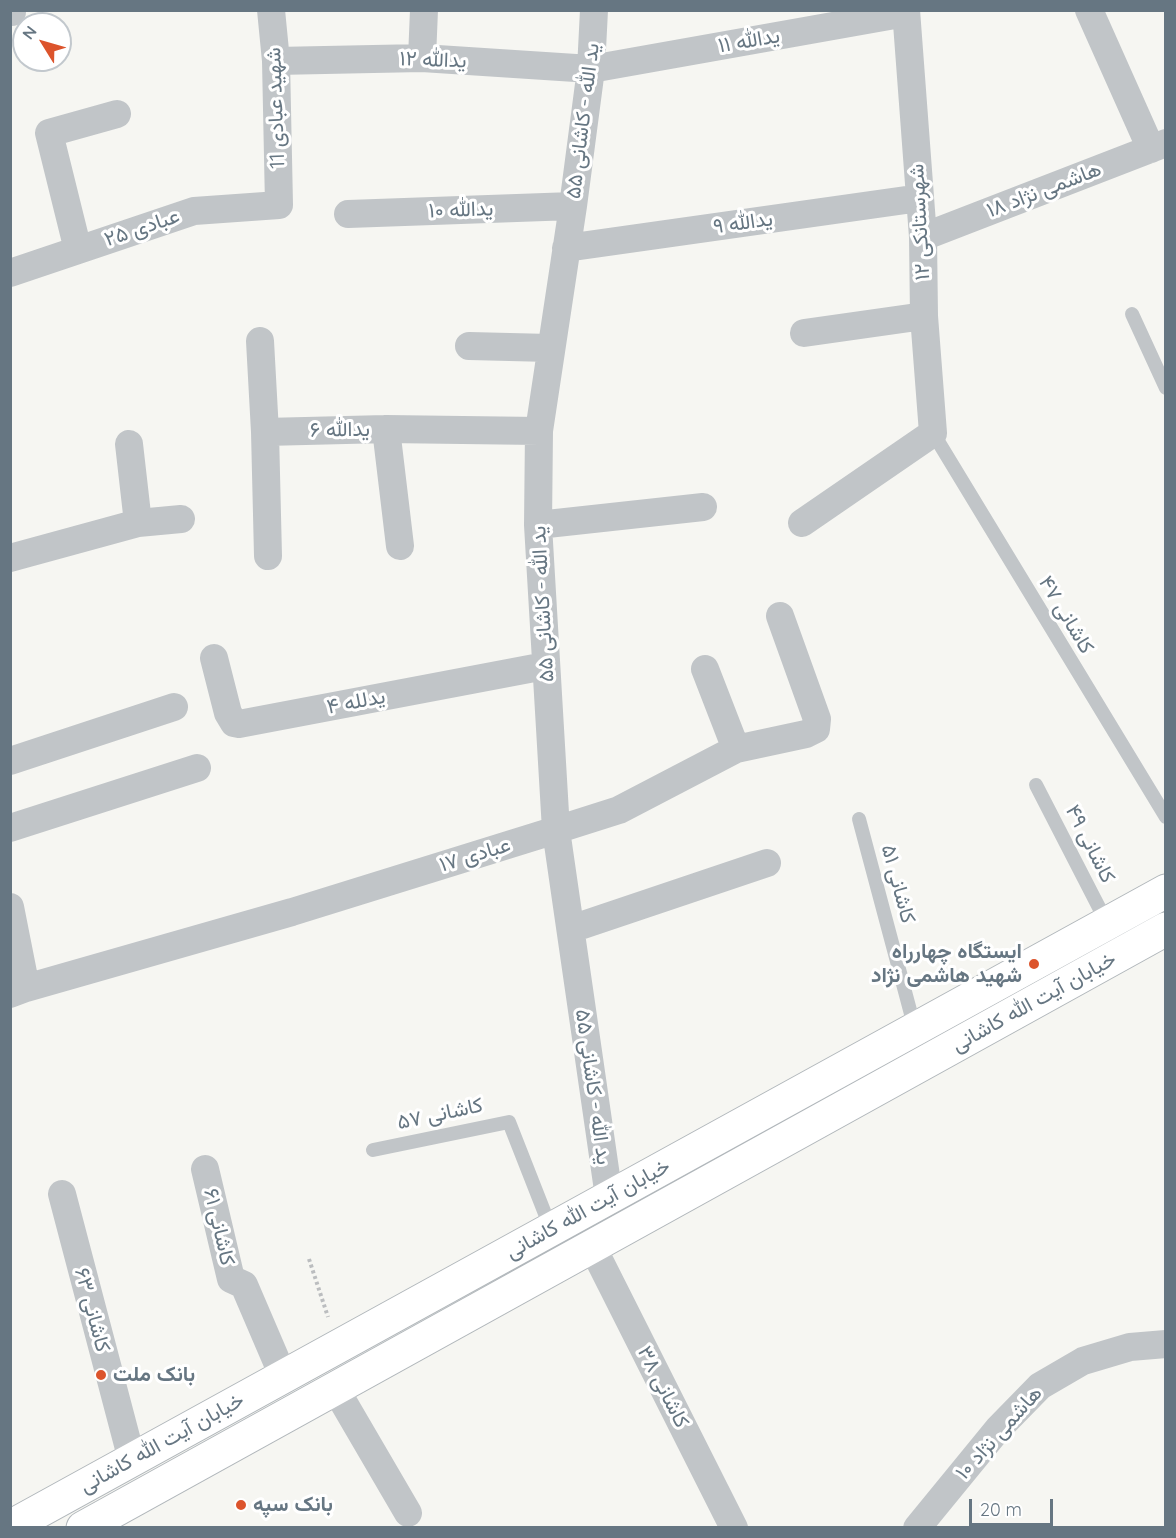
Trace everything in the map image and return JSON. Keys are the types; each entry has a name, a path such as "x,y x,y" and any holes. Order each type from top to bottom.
{"main road":[{"name":"خیابان آیت الله کاشانی","path":"10,1527 1166,891"},
{"name":"خیابان آیت الله کاشانی","path":"83,1527 1166,929"}],"street":[{"name":"شهید عبادی 11","path":"271,10 276,61 279,205"},
{"path":"422,58 424,10"},
{"name":"ید الله - کاشانی ۵۵","path":"594,10 591,69 539,431 538,525 556,830 609,1197"},
{"path":"1089,10 1158,146"},
{"name":"یدالله ۱۱","path":"591,69 906,12"},
{"name":"شهرستانکی ۱۲","path":"906,12 923,237 924,316 933,433"},
{"name":"یدالله ۱۲","path":"276,61 422,58 591,69"},
{"path":"78,250 49,133 117,114"},
{"name":"هاشمی نژاد ۱۸","path":"923,237 1158,146"},
{"name":"یدالله ۹","path":"566,248 920,198"},
{"name":"عبادی ۲۵","path":"10,273 194,211 279,205"},
{"name":"یدالله ۱۰","path":"348,214 573,206"},
{"path":"804,333 924,316"},
{"path":"260,341 268,556"},
{"path":"469,346 550,348"},
{"path":"386,429 399,546"},
{"name":"یدالله ۶","path":"265,432 386,429 539,431"},
{"path":"802,523 933,433"},
{"path":"129,444 138,523"},
{"path":"538,525 703,507"},
{"path":"10,558 138,523 181,519"},
{"name":"عبادی ۱۷","path":"18,991 292,912 619,810 736,749 806,734 816,729 817,719 780,616"},
{"name":"یدلله ۴","path":"214,658 228,713 234,723 545,666"},
{"path":"705,669 736,749"},
{"path":"10,761 174,707"},
{"path":"10,828 197,768"},
{"path":"571,929 767,863"},
{"path":"10,907 18,991"},
{"name":"کاشانی ۶۱","path":"206,1169 231,1279 244,1284 283,1376"},
{"name":"کاشانی ۶۳","path":"62,1194 132,1460"},
{"name":"کاشانی ۳۸","path":"592,1246 734,1527"},
{"name":"هاشمی نژاد ۱۰","path":"917,1527 998,1429 1040,1386 1083,1361 1130,1347 1166,1344"},
{"path":"335,1388 408,1513"}],"lane":[{"path":"1132,314 1165,384"},
{"name":"کاشانی ۴۷","path":"933,433 1166,818"},
{"name":"کاشانی ۴۹","path":"1036,785 1107,923"},
{"name":"کاشانی ۵۱","path":"858,819 915,1029"},
{"name":"کاشانی ۵۷","path":"373,1150 508,1122 551,1229"}],"path":[{"path":"309,1259 338,1346"}],"place":[{"name":"ایستگاه چهارراه شهید هاشمی نژاد","path":"1034,964"},
{"name":"بانک ملت","path":"101,1375"},
{"name":"بانک سپه","path":"241,1505"}]}
